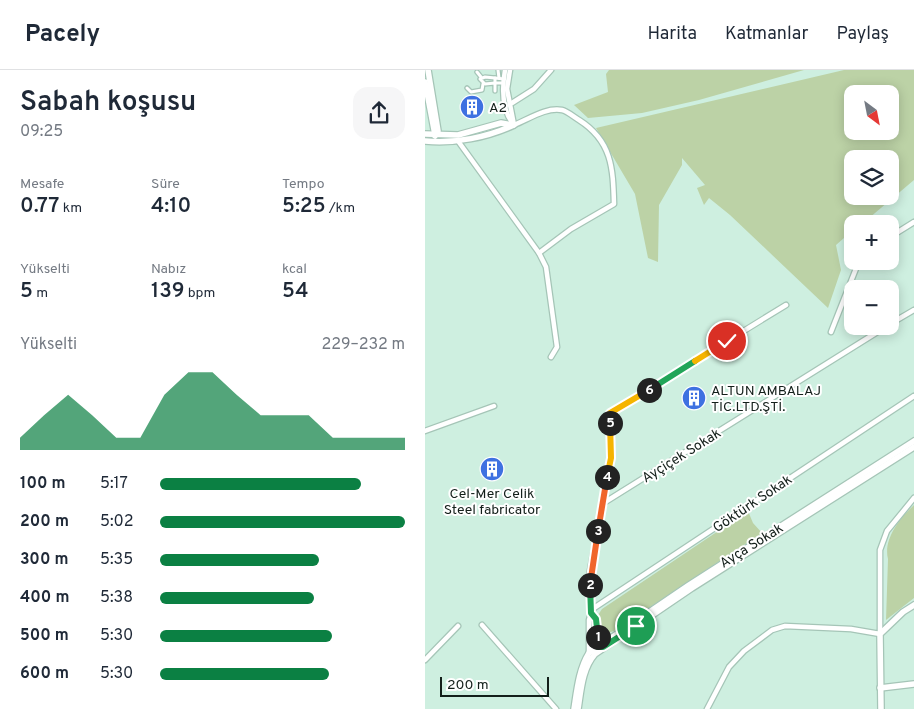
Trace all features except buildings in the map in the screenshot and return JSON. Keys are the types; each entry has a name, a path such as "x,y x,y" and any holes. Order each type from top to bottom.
{"street":[{"path":"428,70 438,131 435,135"},
{"path":"497,70 509,119 515,125"},
{"path":"495,91 505,70"},
{"path":"510,70 507,89 512,103 515,125"},
{"path":"512,103 534,89 551,70"},
{"path":"467,88 471,92 482,90 481,86 483,84 477,72"},
{"path":"481,77 499,80"},
{"path":"483,84 499,80"},
{"path":"425,82 435,142"},
{"path":"425,141 458,141 502,131 548,110 563,110 589,126 607,150 611,161 614,204 571,229 539,253"},
{"path":"425,134 458,135 501,123 515,125"},
{"path":"458,141 539,253 546,267 557,348 551,357"},
{"path":"899,232 914,222"},
{"path":"831,332 855,270"},
{"path":"578,709 583,679 592,655 589,637 591,612 589,576 611,458 610,413 786,305"},
{"name":"Ayçiçek Sokak","path":"899,319 914,310"},
{"name":"Ayçiçek Sokak","path":"602,504 873,335"},
{"name":"Göktürk Sokak","path":"591,612 914,396"},
{"path":"425,431 495,406"},
{"name":"Ayça Sokak","path":"592,655 607,643 914,441"},
{"name":"Ayça Sokak","path":"787,525 914,447"},
{"path":"881,709 880,550 887,531 914,498"},
{"path":"880,634 903,612 914,605"},
{"path":"591,612 596,619 598,647"},
{"path":"425,660 458,626"},
{"path":"482,626 556,709"},
{"path":"707,709 729,667 744,651 772,630 785,626 851,629 880,634"},
{"path":"589,637 598,647"},
{"path":"598,637 607,643"},
{"name":"Ayça Sokak","path":"592,655 598,647 607,643"},
{"path":"574,709 577,685 584,660 592,655"},
{"path":"880,688 914,684"}],"green space":[{"path":"609,70 804,70 699,100 642,113 588,118 574,105 608,92 606,74"},
{"path":"844,70 914,70 914,180 899,193 899,150 844,150 844,205 884,205 873,215 844,215 844,238 836,245 841,270 828,308 730,215 709,198 704,205 697,188 705,185 682,158 682,165 659,205 658,262 648,258 635,194 596,128"},
{"path":"914,505 914,598 886,620 888,544 898,523"},
{"path":"748,511 753,523 762,533 614,631 604,634 599,633 598,615 602,609"}],"place":[{"name":"A2","path":"472,107"},
{"name":"ALTUN AMBALAJ TİC.LTD.ŞTİ.","path":"694,398"},
{"name":"Cel-Mer Celik Steel fabricator","path":"492,469"}],"route":[{"path":"636,626 607,645 598,647 596,619 591,613 589,576 611,458 610,413 727,341"}]}
